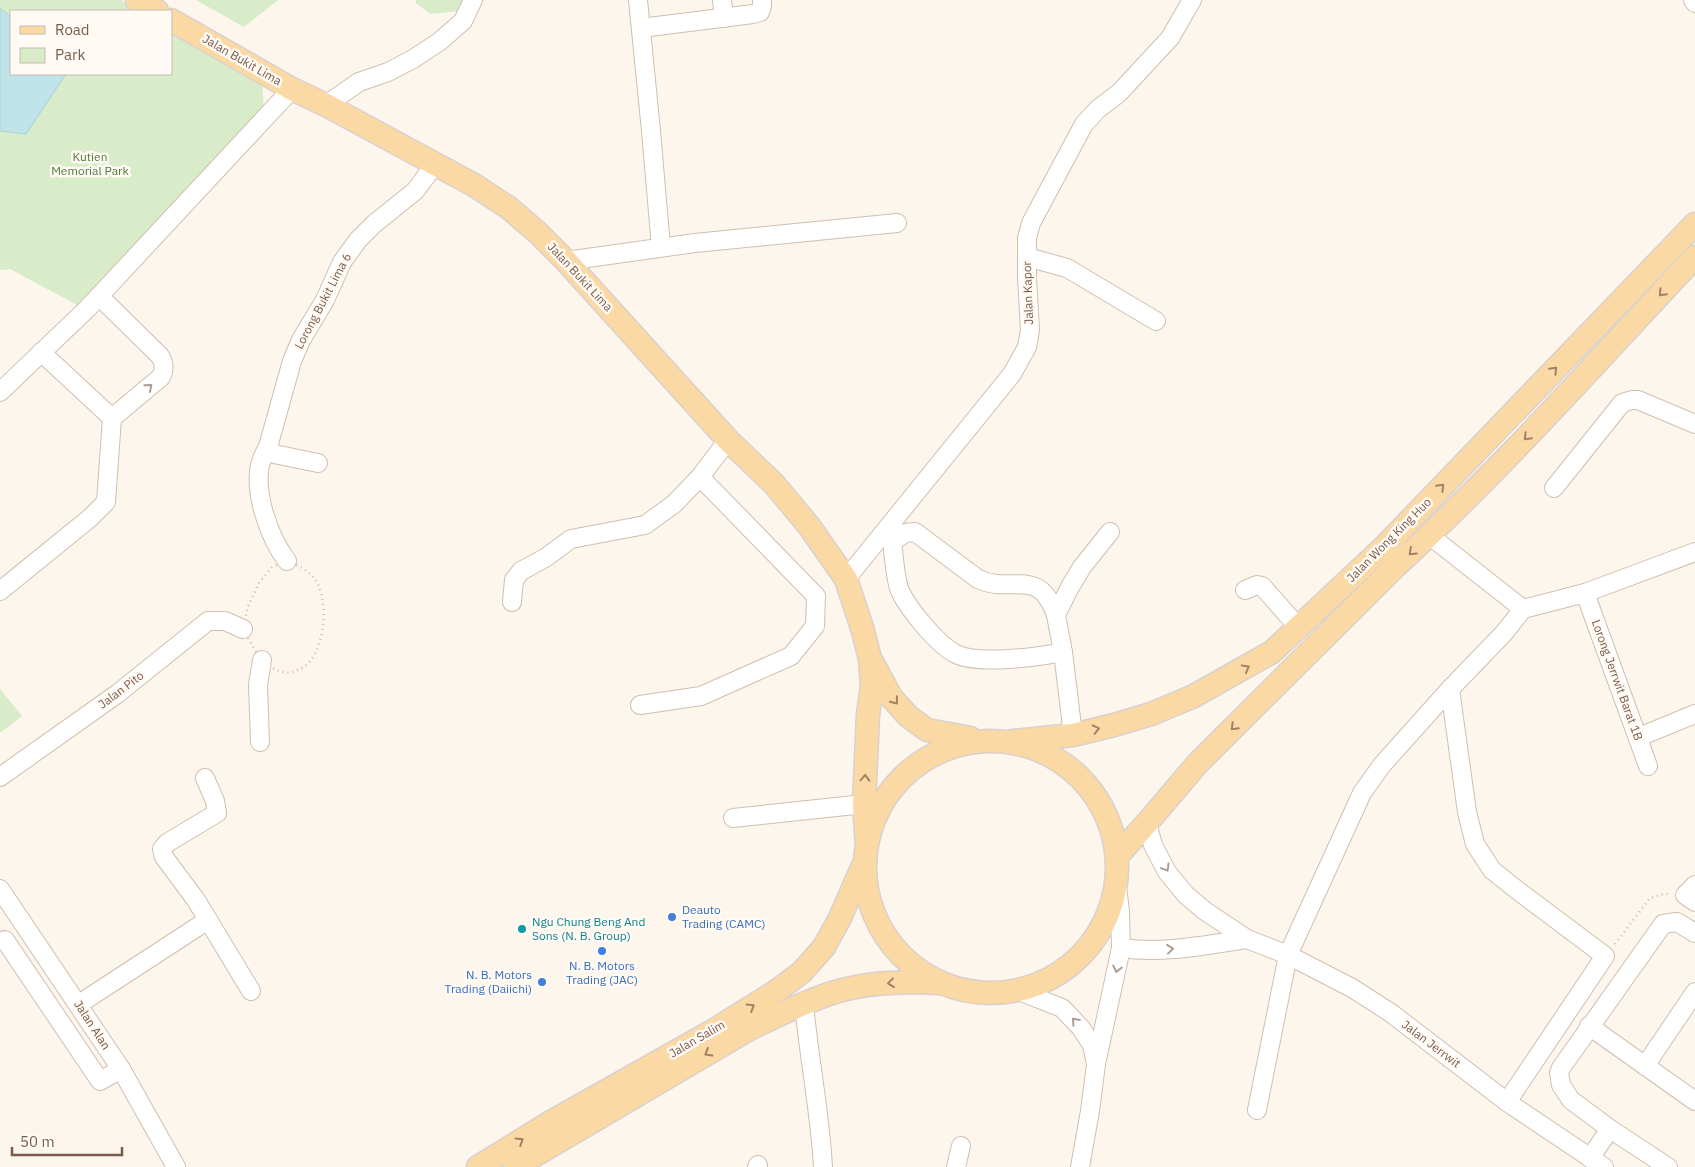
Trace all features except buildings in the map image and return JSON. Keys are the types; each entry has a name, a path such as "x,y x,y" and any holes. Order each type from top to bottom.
{"main road":[{"path":"137,0 154,10"},
{"name":"Jalan Bukit Lima","path":"172,21 292,89 436,163 474,185 509,208 538,233 728,440 774,484 809,526 846,579 870,659"},
{"name":"Jalan Wong King Huo","path":"1013,741 1072,735 1151,714 1194,696 1272,652 1392,538 1695,224"},
{"name":"Jalan Wong King Huo","path":"1118,854 1198,763 1396,566 1430,536 1535,428 1695,257"},
{"path":"870,659 892,697 908,716 927,730 980,740 1013,741 1052,755 1084,780 1107,815 1118,854 1117,886 1109,916 1094,942 1073,964 1048,981 1019,991 992,994 965,991 939,983 908,962 884,933 869,898 866,853 864,804 868,715 872,685 870,659"},
{"name":"Jalan Salim","path":"478,1167 551,1122 711,1032 802,972 824,947 839,920 866,853 877,813 894,785 919,762 948,747 980,740"},
{"name":"Jalan Salim","path":"515,1167 751,1028 804,1004 832,993 868,985 904,981 939,983"}],"street":[{"path":"326,105 358,82 388,72 413,60 440,42 463,21 473,0"},
{"path":"638,0 642,28 660,247"},
{"path":"722,0 724,18"},
{"path":"642,28 760,12 762,0"},
{"name":"Jalan Kapor","path":"846,579 887,538 1012,374 1027,347 1030,330 1027,238 1031,223 1084,124 1098,109 1119,93 1170,38 1192,0"},
{"path":"0,392 99,296 292,89"},
{"name":"Lorong Bukit Lima 6","path":"287,561 275,541 261,501 260,472 261,462 268,446 292,361 301,340 325,300 342,262 363,234 415,191 436,163"},
{"path":"566,262 660,247 897,223"},
{"path":"1027,257 1067,268 1156,321"},
{"path":"0,591 90,518 106,502 112,418 161,377 164,372 164,365 160,356 99,296"},
{"path":"42,352 112,418"},
{"path":"1554,488 1622,403 1638,400 1695,424"},
{"path":"512,602 514,580 521,571 545,558 571,539 645,525 674,504 700,477 728,440"},
{"path":"268,446 274,454 318,463"},
{"path":"640,705 701,696 778,662 791,656 815,626 816,596 700,477"},
{"path":"1063,652 1049,655 996,659 973,659 956,654 924,626 900,590 887,538 915,532 978,580 997,585 1024,584 1036,586 1051,602 1056,615 1063,652 1072,735"},
{"path":"1056,615 1082,567 1110,532"},
{"path":"1430,536 1523,609"},
{"path":"1257,1110 1288,955 1362,793 1382,766 1450,689 1504,633 1523,609 1584,593 1695,552"},
{"path":"1246,590 1257,585 1262,586 1298,628"},
{"name":"Lorong Jerrwit Barat 1B","path":"1584,593 1639,737 1648,766"},
{"name":"Jalan Pito","path":"0,777 117,694 208,621 225,621 243,629"},
{"path":"260,742 258,685 262,660"},
{"path":"1450,689 1467,812 1475,844 1492,870 1605,956 1507,1102"},
{"path":"1639,737 1695,714"},
{"path":"205,778 215,801 217,812 167,843 162,850 164,857 196,900 251,991"},
{"path":"734,818 864,804"},
{"name":"Jalan Jerrwit","path":"1147,823 1154,846 1168,872 1186,895 1205,911 1247,939 1288,955 1352,988 1391,1013 1507,1102 1597,1162"},
{"path":"1080,1167 1096,1064 1121,948 1117,886"},
{"name":"Jalan Alan","path":"0,888 121,1069 176,1167"},
{"path":"79,1004 208,920"},
{"path":"1668,1167 1610,1129 1571,1100 1561,1085 1559,1073 1589,1026 1663,924 1677,922 1695,933"},
{"path":"1121,948 1143,951 1166,950 1247,939"},
{"path":"4,940 100,1081 121,1069"},
{"path":"1019,991 1062,1008 1081,1028 1092,1045 1096,1064"},
{"path":"1645,1066 1689,1013 1695,992"},
{"path":"804,1004 808,1051 818,1104 823,1167"},
{"path":"1589,1026 1695,1101"},
{"path":"1597,1162 1610,1129"},
{"path":"956,1167 961,1146"}],"path":[{"path":"287,561 296,564 313,577 318,586 324,616 317,650 305,667 288,673 276,671 262,660 243,629 248,606 260,583 272,567 287,561"},
{"path":"1605,956 1650,898 1664,894 1692,894"}],"green space":[{"name":"Kutien Memorial Park","path":"0,0 121,0 139,10 10,10 10,75 172,75 172,30 262,82 264,112 77,305 10,269 0,270"},
{"path":"196,0 278,0 244,27"},
{"path":"416,0 466,0 459,11 430,14 416,3"},
{"path":"0,689 22,716 0,733"}],"water":[{"path":"0,8 10,16 10,75 65,75 26,134 0,131"}],"place":[{"name":"Deauto Trading (CAMC)","path":"672,917"},
{"name":"Ngu Chung Beng And Sons (N. B. Group)","path":"522,929"},
{"name":"N. B. Motors Trading (JAC)","path":"602,951"},
{"name":"N. B. Motors Trading (Daiichi)","path":"542,982"}]}
